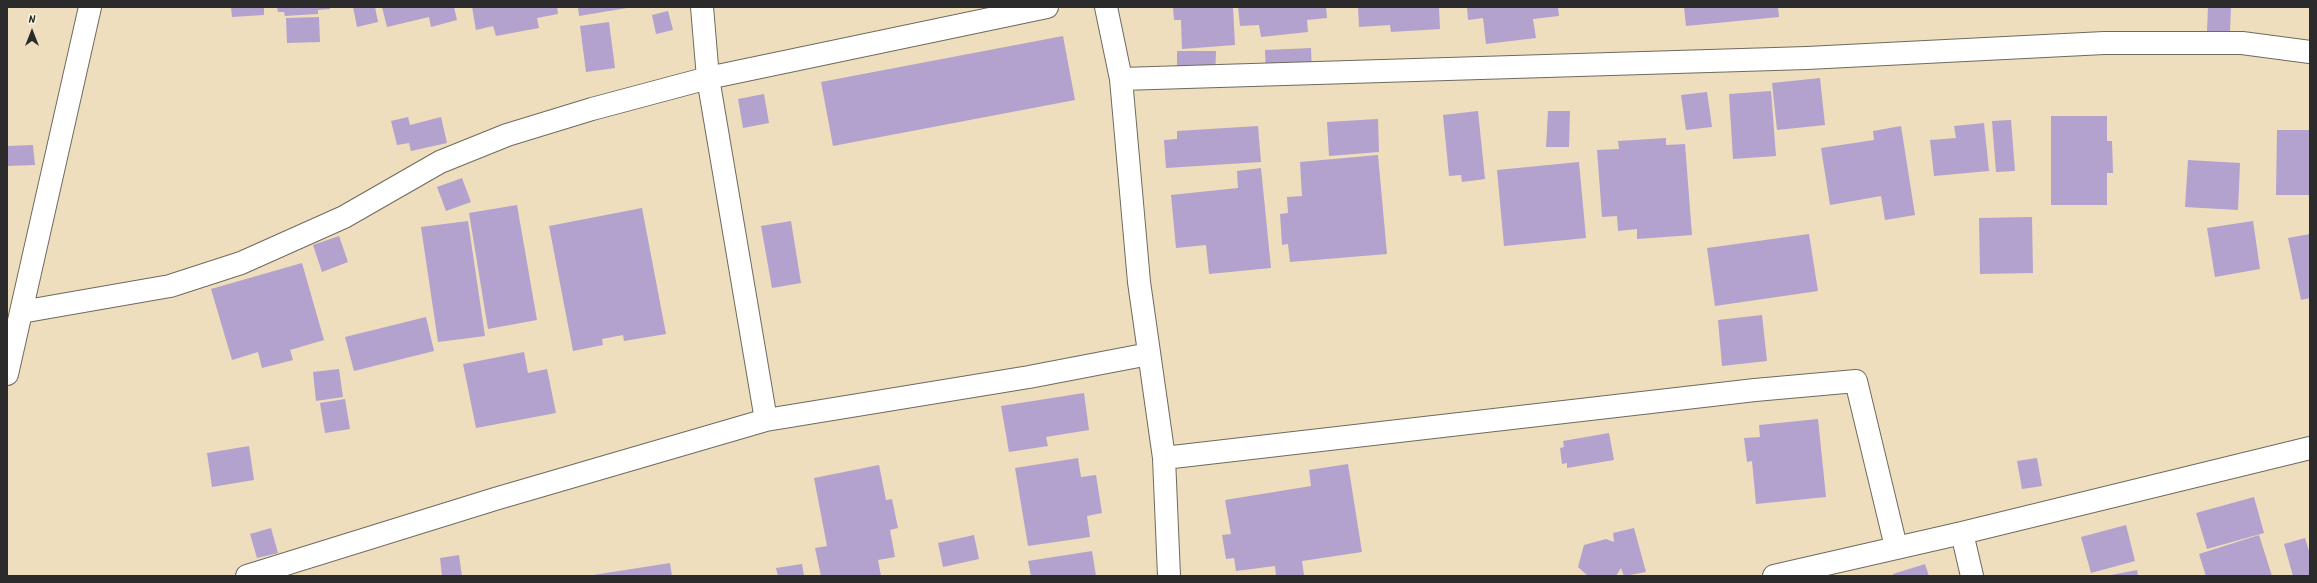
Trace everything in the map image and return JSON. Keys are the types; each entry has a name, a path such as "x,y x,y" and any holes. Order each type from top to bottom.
{"street":[{"path":"7,374 90,7"},
{"path":"702,7 708,78 766,420"},
{"path":"21,312 170,286 241,263 344,217 440,162 494,140 592,109 708,78 1047,7"},
{"path":"1106,7 1121,79 1139,282 1164,458 1169,576"},
{"path":"1121,79 1807,58 2104,43 2242,43 2310,52"},
{"path":"248,576 495,498 766,420 1029,377 1149,354"},
{"path":"1164,458 1755,390 1856,381 1896,547"},
{"path":"1774,576 1962,533 2310,448"},
{"path":"1962,533 1972,576"}],"building":[{"path":"231,7 264,7 264,15 232,17"},
{"path":"277,7 330,7 330,9 318,10 318,14 285,16 284,12 278,12"},
{"path":"353,7 375,7 378,22 357,27"},
{"path":"382,7 454,7 457,20 431,27 429,17 387,27"},
{"path":"472,7 557,7 558,14 537,18 539,28 496,36 493,26 476,30"},
{"path":"578,7 627,7 627,8 579,16"},
{"path":"1173,7 1233,7 1235,45 1182,49 1181,20 1174,20"},
{"path":"1238,7 1326,7 1327,18 1307,20 1308,32 1261,37 1259,25 1240,26"},
{"path":"1358,7 1439,7 1440,29 1391,32 1390,25 1359,27"},
{"path":"1467,7 1558,7 1559,16 1533,19 1536,38 1486,44 1483,18 1468,20"},
{"path":"1684,7 1778,7 1779,17 1686,26"},
{"path":"2208,7 2231,7 2230,31 2207,31"},
{"path":"668,11 673,30 656,34 652,15"},
{"path":"319,17 320,42 287,43 286,18"},
{"path":"609,22 615,68 586,72 580,26"},
{"path":"1063,36 1075,100 833,146 821,82"},
{"path":"1311,48 1312,74 1266,76 1265,50"},
{"path":"1177,51 1216,51 1215,80 1177,79"},
{"path":"1820,78 1825,125 1777,130 1772,83"},
{"path":"1771,91 1776,156 1733,159 1729,94"},
{"path":"1707,92 1712,127 1686,130 1681,95"},
{"path":"764,94 769,123 743,128 738,99"},
{"path":"1478,111 1485,179 1462,182 1461,175 1449,176 1443,115"},
{"path":"1548,111 1570,111 1569,147 1546,147"},
{"path":"2051,116 2107,116 2107,141 2112,141 2113,173 2107,173 2107,205 2051,205"},
{"path":"408,117 410,125 441,117 447,143 411,151 409,143 397,145 391,121"},
{"path":"1378,119 1379,152 1329,156 1327,122"},
{"path":"2011,120 2015,171 1996,172 1992,121"},
{"path":"1984,123 1989,171 1934,176 1930,140 1956,138 1954,126"},
{"path":"1258,126 1261,162 1166,168 1164,140 1177,139 1177,131"},
{"path":"1901,126 1915,215 1885,220 1881,196 1830,205 1821,148 1874,140 1873,131"},
{"path":"2277,130 2310,130 2310,195 2276,195"},
{"path":"1666,138 1666,145 1685,144 1692,235 1637,239 1637,229 1618,231 1617,216 1602,217 1597,150 1619,149 1618,141"},
{"path":"33,145 35,165 7,166 7,146"},
{"path":"1378,155 1387,254 1290,262 1288,244 1282,245 1280,214 1288,213 1287,197 1302,196 1300,162"},
{"path":"2188,160 2240,163 2238,210 2185,207"},
{"path":"1579,162 1586,238 1504,246 1497,170"},
{"path":"1261,168 1271,268 1209,274 1206,245 1176,248 1171,195 1238,188 1237,171"},
{"path":"462,178 471,202 446,211 437,187"},
{"path":"517,205 537,320 488,329 469,213"},
{"path":"642,208 666,334 624,341 623,335 602,339 603,345 573,351 549,226"},
{"path":"2032,217 2033,273 1980,274 1979,218"},
{"path":"468,221 485,336 438,342 421,227"},
{"path":"791,221 801,283 772,288 761,226"},
{"path":"2253,221 2260,269 2215,277 2207,228"},
{"path":"1809,234 1818,291 1715,306 1707,248"},
{"path":"2310,234 2310,298 2301,300 2288,238"},
{"path":"339,236 348,262 322,272 313,245"},
{"path":"302,263 324,340 290,350 293,360 262,368 258,352 232,360 211,289"},
{"path":"1762,315 1767,361 1722,366 1718,320"},
{"path":"426,317 434,351 354,371 345,337"},
{"path":"524,352 528,373 547,369 556,413 476,428 463,364"},
{"path":"339,369 343,397 316,401 313,372"},
{"path":"1084,393 1089,430 1046,437 1048,446 1009,452 1001,406"},
{"path":"345,399 350,429 325,433 320,403"},
{"path":"1818,419 1826,497 1756,504 1752,461 1747,462 1744,438 1760,437 1759,425"},
{"path":"1609,433 1614,460 1567,468 1567,463 1562,464 1560,448 1564,447 1563,441"},
{"path":"249,446 254,480 212,487 207,453"},
{"path":"1078,458 1081,477 1096,475 1102,513 1087,516 1090,537 1028,546 1015,468"},
{"path":"2037,458 2042,486 2022,489 2017,461"},
{"path":"1348,464 1362,552 1302,561 1304,575 1276,576 1275,566 1236,571 1234,558 1226,559 1222,535 1231,534 1225,500 1311,486 1309,470"},
{"path":"879,465 886,500 892,499 898,528 890,530 895,557 878,560 881,576 821,576 815,548 827,546 814,478"},
{"path":"2254,497 2264,533 2207,549 2196,513"},
{"path":"2126,525 2135,561 2091,573 2081,537"},
{"path":"271,528 278,553 257,558 250,534"},
{"path":"1634,528 1646,572 1624,576 1621,568 1616,576 1588,576 1578,567 1584,545 1606,539 1614,542 1613,533"},
{"path":"974,535 979,559 943,567 938,543"},
{"path":"2259,535 2272,576 2206,576 2199,554"},
{"path":"2305,538 2310,554 2310,576 2293,576 2284,544"},
{"path":"1092,551 1096,576 1031,576 1028,561"},
{"path":"459,555 462,576 442,576 440,558"},
{"path":"670,563 672,576 593,576 593,575"},
{"path":"802,564 804,576 778,576 776,568"},
{"path":"1925,564 1929,576 1893,576 1893,574"},
{"path":"2137,570 2138,576 2111,576 2111,575"}]}
